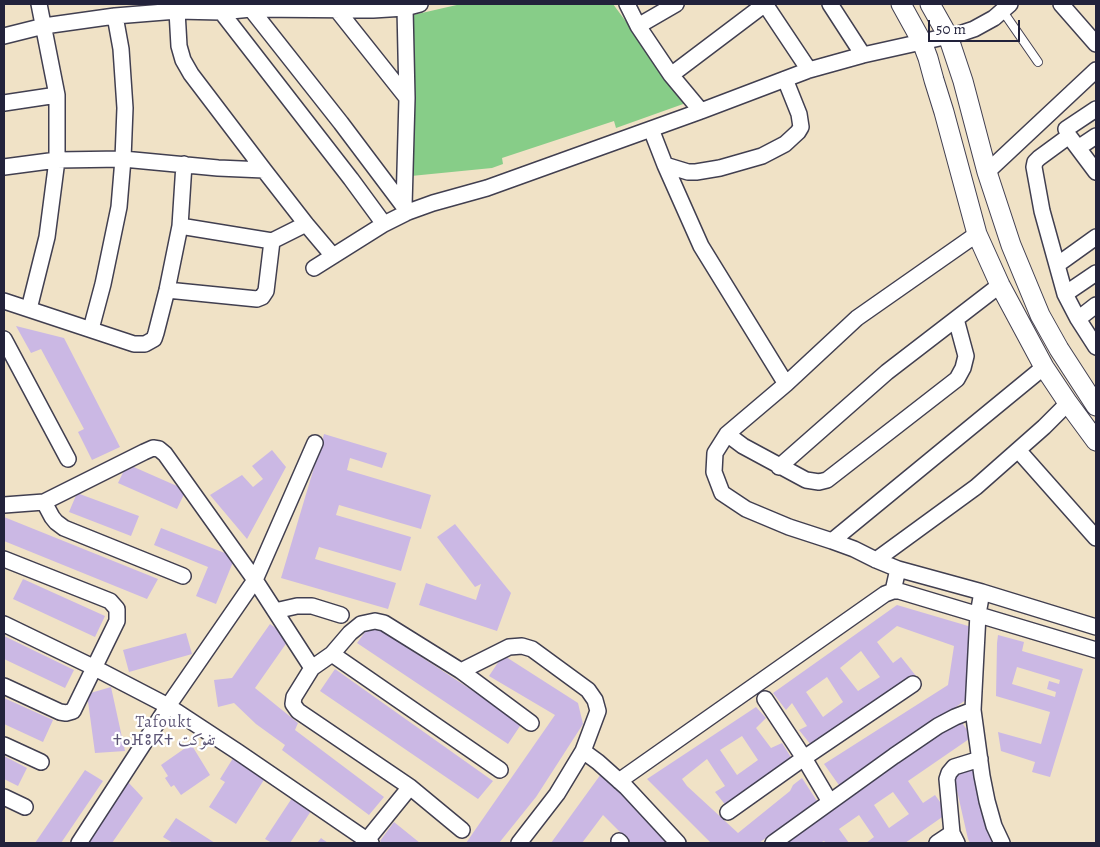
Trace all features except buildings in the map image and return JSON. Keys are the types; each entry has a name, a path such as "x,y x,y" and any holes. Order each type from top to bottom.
{"street":[{"path":"29,308 47,237 57,160 57,95 39,4"},
{"path":"627,4 638,26 671,75 700,111"},
{"path":"638,26 676,4"},
{"path":"671,75 765,4 809,70"},
{"path":"830,4 863,55"},
{"path":"901,4 922,42 928,58 977,234 1000,285 1044,367 1096,441"},
{"path":"930,4 948,36 963,81 987,172 1011,245 1040,315 1059,349 1096,406"},
{"path":"1061,4 1096,44"},
{"path":"4,36 44,26 115,16 177,11 249,6 334,6 373,10 410,5 406,209"},
{"path":"249,6 406,209"},
{"path":"334,6 407,98"},
{"path":"314,268 406,209 487,188 809,70 863,55 974,29 994,18 1006,7"},
{"path":"218,8 352,179 384,224"},
{"path":"177,11 179,46 183,60 191,74 306,224 333,256"},
{"path":"91,328 103,284 119,207 123,159 125,108 121,49 115,16"},
{"path":"987,172 1096,70"},
{"path":"665,165 688,172 720,168 755,158 785,144 798,132 801,125 785,79"},
{"path":"4,103 57,95"},
{"path":"1096,109 1066,129 1073,142 1096,172"},
{"path":"651,129 701,246 786,384"},
{"path":"1096,136 1073,142 1039,158 1034,165 1042,211 1065,294 1096,347"},
{"path":"4,167 57,160 123,159 218,168 264,170"},
{"path":"4,301 91,328 134,344 145,344 154,338 167,290 180,226 184,164"},
{"path":"180,226 272,241 306,224"},
{"path":"977,234 857,318 786,384 727,434 715,453 714,472 722,493 746,509 832,541 898,569 982,592 1096,627"},
{"path":"1057,265 1096,237"},
{"path":"167,290 257,300 266,291 272,241"},
{"path":"1065,294 1096,273"},
{"path":"779,467 887,372 1000,285"},
{"path":"1078,319 1096,305"},
{"path":"727,434 743,446 779,467 806,480 819,482 827,480 957,379 963,368 966,356 956,319"},
{"path":"4,339 68,459"},
{"path":"832,541 1044,367"},
{"path":"876,560 976,487 1044,428 1068,403"},
{"path":"79,843 168,706 255,580 315,443"},
{"path":"4,505 44,502 144,452 153,448 159,449 255,580 312,668"},
{"path":"1018,450 1096,538"},
{"path":"44,502 52,517 64,528 183,576"},
{"path":"4,559 110,601 117,609 117,621 73,710 66,713 60,712 4,686"},
{"path":"893,591 898,569"},
{"path":"619,781 885,594 893,591 899,591 1096,650"},
{"path":"982,592 978,614 972,710 990,809 994,826 1002,843"},
{"path":"275,611 296,606 312,606 341,615"},
{"path":"462,830 410,787 298,711 293,704 294,696 312,668 332,654 350,633 361,624 375,621 384,623 461,671 531,723"},
{"path":"4,624 168,706 369,842 410,787"},
{"path":"461,671 509,646 522,646 532,649 588,690 595,700 598,711 583,751 557,794 519,843"},
{"path":"332,654 500,770"},
{"path":"728,812 913,684"},
{"path":"765,699 830,802"},
{"path":"773,843 938,726 972,710"},
{"path":"4,745 41,762"},
{"path":"583,751 598,762 640,801 678,843"},
{"path":"937,843 955,838 947,778 948,773 954,767 980,759"},
{"path":"4,796 25,807"}],"lane":[{"path":"1006,7 1038,62"}],"green space":[{"path":"461,4 613,4 686,103 616,128 614,121 502,158 503,164 492,168 411,176 413,15"}],"district":[{"name":"Tafoukt ⵜⴰⴼⵓⴽⵜ تفوكت","path":"164,732"}]}
